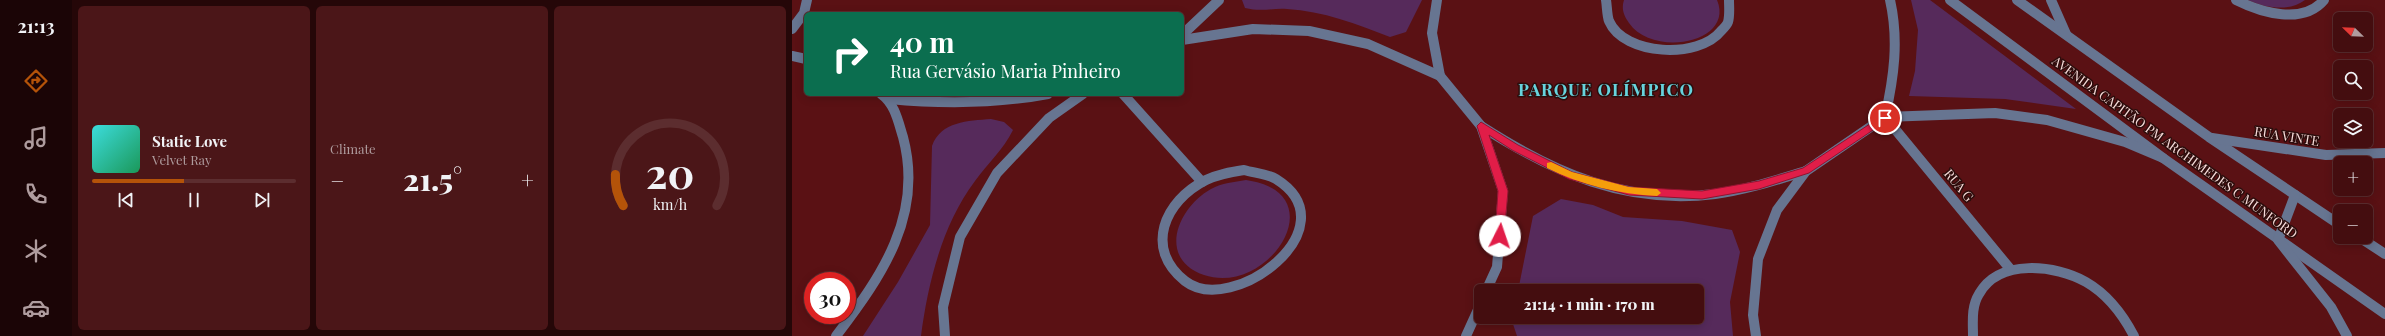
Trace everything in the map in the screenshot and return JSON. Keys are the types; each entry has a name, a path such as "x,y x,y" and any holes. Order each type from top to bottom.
{"street":[{"path":"1184,33 1219,0"},
{"path":"1437,0 1432,33 1440,76"},
{"path":"1606,0 1605,7 1610,23 1622,37 1641,47 1663,52 1686,51 1704,45 1718,35 1728,22 1730,8 1729,0"},
{"path":"1885,118 1895,72 1896,40 1890,0"},
{"name":"AVENIDA CAPITÃO PM ARCHIMEDES C MUNFORD","path":"1950,0 2163,158 2385,314"},
{"name":"AVENIDA CAPITÃO PM ARCHIMEDES C MUNFORD","path":"2017,0 2209,138 2333,219"},
{"path":"2051,0 2066,34"},
{"path":"2236,0 2259,10 2279,15 2298,15 2313,10 2324,0"},
{"path":"807,1 810,12"},
{"path":"804,12 807,1"},
{"path":"792,30 804,13"},
{"path":"1184,40 1252,29 1309,30 1368,44 1440,76 1481,126 1515,148 1569,175 1629,191 1702,195 1759,185 1806,170 1885,118 1995,112 2047,120 2125,142 2163,158"},
{"path":"792,56 804,59"},
{"path":"885,96 936,104 972,104 1012,101 1038,96"},
{"path":"836,336 864,300 889,258 907,213 910,175 904,138 885,96"},
{"path":"945,336 943,307 960,237 997,173 1049,118 1080,96"},
{"path":"1125,96 1202,182"},
{"name":"RUA G","path":"1885,118 2011,270"},
{"path":"1481,126 1503,191 1497,266 1489,284"},
{"name":"RUA VINTE","path":"2209,138 2326,155 2385,153"},
{"path":"1244,170 1265,172 1282,180 1294,192 1301,208 1301,226 1293,245 1280,263 1261,277 1236,287 1211,289 1189,284 1172,272 1163,255 1162,235 1169,215 1183,197 1202,182 1223,174 1244,170"},
{"path":"1756,336 1753,315 1758,259 1776,210 1806,170"},
{"path":"2295,195 2278,240 2331,307 2347,336"},
{"path":"2370,244 2385,254"},
{"path":"1973,336 1971,322 1976,298 1990,280 2011,270 2034,267 2060,271 2085,282 2108,299 2126,320 2134,336"},
{"path":"1466,336 1474,318"}],"shaded area":[{"path":"1242,0 1422,0 1406,32 1390,37 1352,23 1314,12 1287,9 1256,10 1245,8"},
{"path":"1624,0 1717,0 1719,15 1714,27 1703,35 1689,41 1672,42 1655,40 1640,34 1629,23 1624,12"},
{"path":"1911,0 1930,0 2076,109 2005,99 1909,96 1915,71 1918,30"},
{"path":"2248,0 2305,0 2292,6 2277,8"},
{"path":"991,119 1004,122 1013,130 1000,150 963,198 945,235 932,275 921,336 863,336 898,282 930,225 932,146 936,138 949,127 956,124"},
{"path":"1246,180 1273,189 1287,203 1290,222 1283,241 1269,258 1250,271 1228,278 1204,275 1189,267 1180,257 1177,246 1177,233 1181,220 1199,197 1211,189 1224,184"},
{"path":"1561,199 1593,205 1623,217 1682,221 1732,230 1740,252 1730,302 1733,336 1517,336 1513,324 1704,324 1704,284 1519,284 1533,216"}],"slow traffic":[{"path":"1551,166 1569,175 1629,191 1657,193"}],"district":[{"name":"PARQUE OLÍMPICO","path":"1606,90"}],"route":[{"path":"1500,236 1503,191 1481,126 1515,148 1569,175 1629,191 1702,195 1759,185 1806,170 1885,118"}]}
